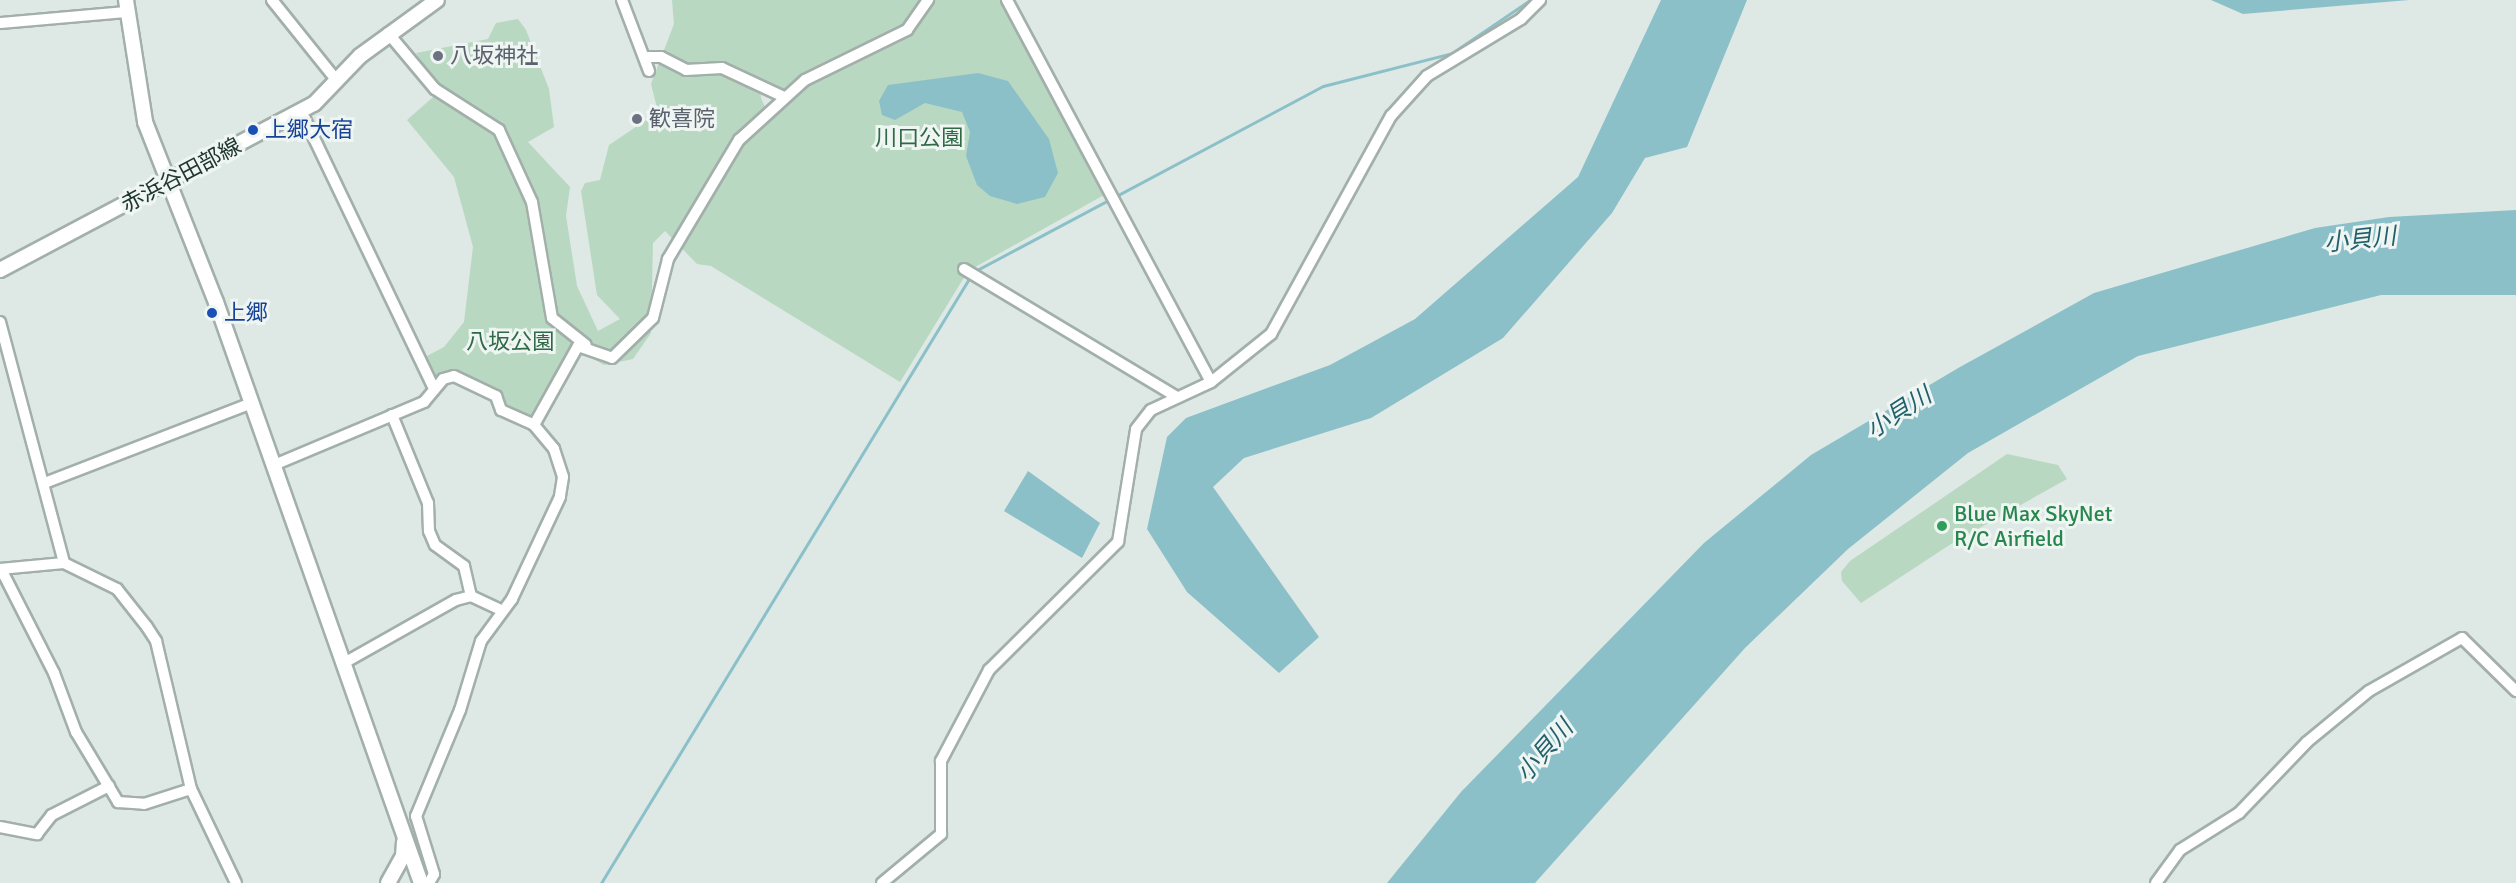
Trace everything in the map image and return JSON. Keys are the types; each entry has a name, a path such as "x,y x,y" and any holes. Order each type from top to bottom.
{"street":[{"path":"272,0 338,82"},
{"name":"赤浜谷田部線","path":"0,270 301,111 338,82 388,33 437,0"},
{"path":"622,0 649,71"},
{"path":"388,33 435,89 499,130 532,201 552,318 586,345 612,358 653,318 676,244 739,140 805,80 907,30 928,0"},
{"path":"1007,0 1211,382"},
{"path":"882,883 941,834 944,751 989,670 1118,542 1136,429 1151,410 1175,396 1211,382 1271,334 1391,116 1427,76 1521,19 1540,0"},
{"path":"0,23 127,6 140,103 252,403 421,883"},
{"path":"645,57 661,57 686,70 722,68 784,97"},
{"path":"301,111 433,387"},
{"path":"964,269 1175,396"},
{"path":"0,322 47,482 64,563"},
{"path":"534,425 578,346 586,345"},
{"path":"273,465 424,402 433,387 443,379 466,379 496,396 512,419 534,425 554,449 563,477 560,497 527,570 481,641 456,720 416,816 434,874 429,883"},
{"path":"47,482 252,403"},
{"path":"392,415 428,503 429,531 435,545 464,566 471,596"},
{"path":"191,789 129,806 118,802 76,732 54,673 0,569 64,563 117,589 156,641 191,789 236,883"},
{"path":"344,663 437,608 471,596 501,610"},
{"path":"2156,883 2180,850 2239,813 2307,742 2362,696 2462,638 2516,691"},
{"path":"0,827 37,834 52,815 109,786"},
{"path":"388,883 403,856 405,837"}],"green space":[{"path":"672,0 1003,0 1104,195 968,271 900,382 711,266 697,264 665,231 653,243 651,333 633,359 604,365 576,349 534,425 512,419 482,381 455,372 434,379 425,357 444,347 464,322 473,247 454,177 407,120 440,91 416,53 488,39 496,23 518,19 526,30 549,89 554,127 528,142 570,187 566,216 577,286 598,331 620,319 597,295 581,191 585,183 600,180 609,145 658,112 651,84 674,24","holes":["760,84 788,93 768,114 761,98"]},
{"name":"Blue Max SkyNet R/C Airfield","path":"2007,454 2058,465 2067,479 1951,544 1861,603 1842,581 1841,572 1850,561"}],"water":[{"path":"1661,0 1747,0 1687,147 1645,158 1612,213 1503,338 1371,418 1244,458 1213,487 1319,637 1279,673 1187,592 1147,529 1167,437 1186,418 1330,365 1415,319 1578,177"},
{"path":"2211,0 2409,0 2243,14"},
{"path":"978,73 1008,81 1049,139 1058,173 1045,197 1017,204 990,196 977,185 966,156 970,132 962,112 925,103 895,120 882,115 879,101 888,85"},
{"name":"小貝川","path":"2516,210 2516,295 2381,295 2138,356 1968,453 1848,549 1745,648 1535,883 1387,883 1461,792 1704,543 1811,455 1960,367 2094,293 2315,228 2389,217"},
{"path":"1028,471 1100,523 1082,558 1004,511"}],"waterway":[{"path":"975,271 1323,86 1452,53 1530,0"},
{"path":"601,883 970,277"}],"place":[{"name":"八坂神社","path":"438,56"},
{"name":"歓喜院","path":"637,119"},
{"name":"上郷大宿","path":"253,130"},
{"name":"上郷","path":"212,313"},
{"name":"Blue Max SkyNet R/C Airfield","path":"1942,526"}],"park label":[{"name":"川口公園","path":"919,138"},
{"name":"八坂公園","path":"510,342"}]}
